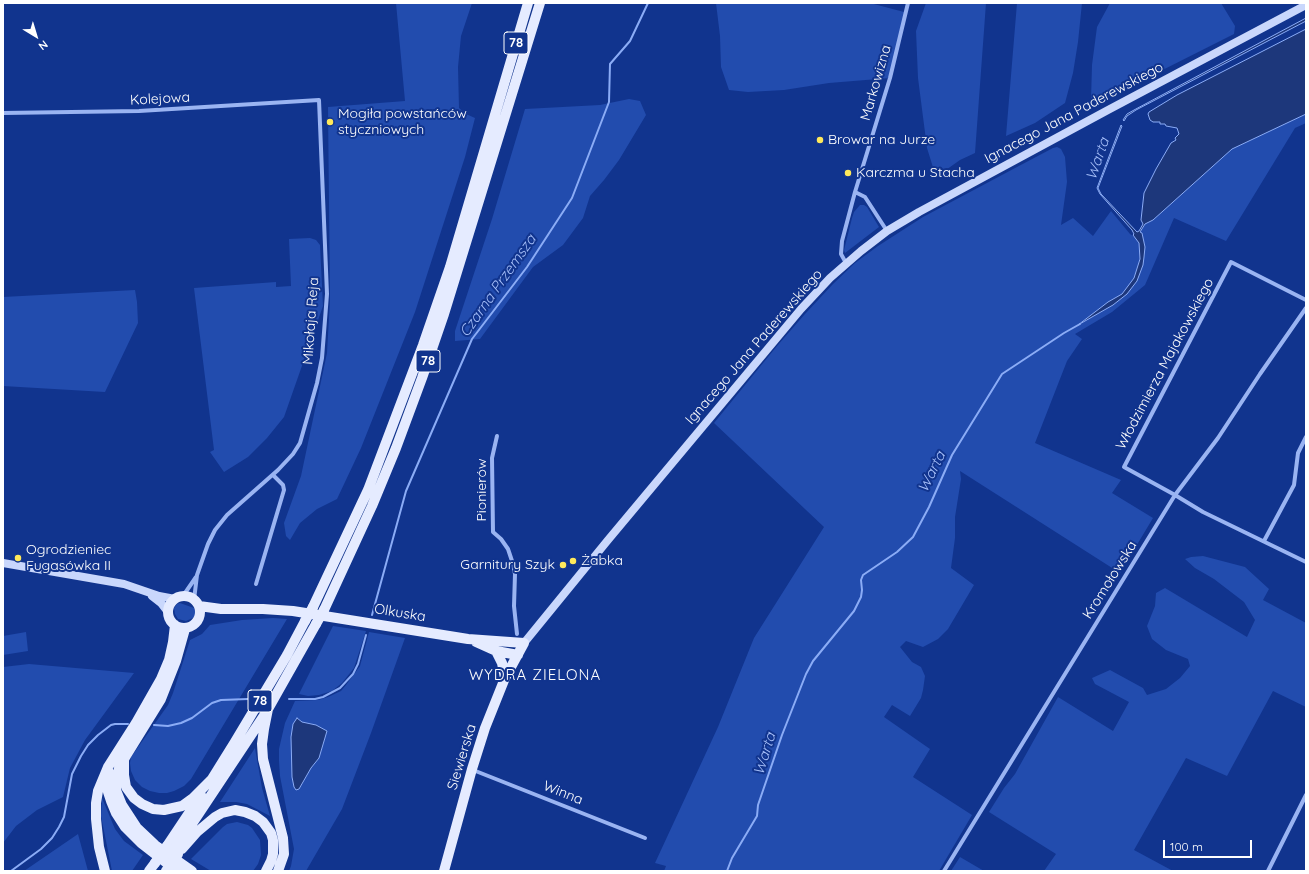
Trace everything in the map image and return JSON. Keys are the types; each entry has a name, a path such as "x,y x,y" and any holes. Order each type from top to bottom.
{"main road":[{"name":"78","path":"173,850 212,779 236,742 307,614 368,490 410,381 445,280 528,3"},
{"name":"78","path":"160,869 268,709 316,624 326,613 396,448 444,314 540,3"},
{"name":"Ignacego Jana Paderewskiego","path":"518,655 524,643 791,320 846,263 866,246 919,212 1306,5"},
{"path":"3,563 124,584 159,596 179,598 190,597 197,603 209,608 232,610"},
{"path":"147,592 161,603 168,612"},
{"path":"179,598 171,603 168,612 169,618 175,626 181,628 186,629 196,624 200,614 197,603"},
{"name":"Olkuska","path":"232,610 263,609 307,614 326,613 468,639 524,643"},
{"path":"199,618 209,614 232,610"},
{"path":"105,871 99,847 96,819 96,803 103,778 119,757 169,660 175,626"},
{"path":"177,871 141,843 125,827 116,813 108,792 108,772 161,698 176,661 186,629"},
{"name":"Olkuska","path":"468,639 496,651 518,655"},
{"path":"496,651 502,663 505,678"},
{"name":"Siewierska","path":"444,871 485,728 505,678 518,655"},
{"path":"268,709 262,744 263,759 283,838 284,854 278,871"},
{"path":"119,757 126,787 129,792 142,804 153,809 164,810 182,806 193,798 212,779"},
{"path":"119,757 116,786 125,812 158,848 192,871"},
{"path":"160,869 173,850 215,817 222,813 235,810 255,816 263,822 271,833 273,840 273,854 266,871"}],"street":[{"name":"Markowizna","path":"846,263 842,258 840,250 855,192 890,78 908,3"},
{"name":"Kolejowa","path":"3,113 139,111 319,100"},
{"name":"Mikołaja Reja","path":"179,598 189,590 197,575 208,544 220,523 273,475 293,454 300,443 317,383 322,358 327,294 319,100"},
{"path":"855,192 865,197 888,231"},
{"name":"Włodzimierza Majakowskiego","path":"1175,495 1124,467 1231,262 1306,300"},
{"name":"Kromołowska","path":"944,871 1175,495 1218,438 1306,308"},
{"name":"Pionierów","path":"496,436 492,458 493,532 501,539 508,549 513,564 515,574 514,606 517,634"},
{"path":"1264,540 1294,485 1298,453 1306,437"},
{"path":"256,584 284,490 282,485 273,475"},
{"path":"1175,495 1203,512 1264,540 1306,562"},
{"name":"Mikołaja Reja","path":"197,575 197,603"},
{"name":"Winna","path":"472,769 645,838"},
{"path":"1268,871 1306,795"}],"shaded area":[{"path":"396,3 472,3 461,36 458,67 459,108 466,114 475,118 465,157 415,312 361,448 337,499 317,509 300,523 290,540 286,536 284,523 301,476 327,353 330,300 328,107 405,101"},
{"path":"716,3 870,3 904,12 905,16 890,78 829,83 784,90 748,92 729,90 721,67 720,36"},
{"path":"926,3 986,3 975,153 960,160 936,177 927,148 918,78 916,31"},
{"path":"1017,3 1082,3 1073,73 1065,103 1035,123 1006,136"},
{"path":"1110,3 1221,3 1235,26 1234,34 1105,99 1091,100 1092,65 1097,27"},
{"path":"1306,18 1306,21 1136,110 1127,116 1124,121 1123,120 1127,114 1134,110"},
{"path":"1306,29 1306,114 1232,149 1153,220 1145,224 1140,232 1142,233 1145,247 1143,265 1137,281 1127,294 1113,305 1078,325 1108,302 1122,294 1134,278 1140,259 1139,243 1133,235 1132,230 1100,194 1097,188 1121,125 1122,126 1098,188 1101,194 1137,232 1143,224 1141,220 1144,193 1171,143 1176,140 1175,138 1179,134 1177,128 1166,126 1165,124 1160,124 1160,122 1153,122 1150,120 1148,114 1149,112 1177,95"},
{"path":"629,99 640,101 646,115 619,160 590,196 583,218 563,245 533,267 480,339 455,341 455,331 492,219 525,109 600,105"},
{"path":"1306,114 1306,123 1295,128 1226,241 1174,218 1145,285 1112,312 1075,334 1082,339 1067,361 1035,443 1121,480 1112,493 1153,518 1120,573 960,471 961,479 955,517 955,538 951,568 974,585 948,629 938,639 923,647 906,641 900,647 912,662 921,667 925,676 923,690 921,698 910,716 892,705 884,717 930,749 913,777 972,815 939,871 664,871 666,866 655,863 718,727 754,638 824,527 714,423 777,346 833,284 855,263 878,246 923,217 1057,147 1061,149 1065,157 1067,182 1061,225 1073,218 1093,236 1111,211 1130,234 1139,242 1140,259 1138,267 1144,257 1145,247 1142,233 1140,232 1145,224 1153,220 1232,149"},
{"path":"860,205 867,207 879,227 845,253 844,250 852,218 854,212"},
{"path":"310,238 316,240 320,245 323,306 284,417 267,438 248,457 224,472 210,452 214,450 194,288 276,282 276,287 291,286 289,239"},
{"path":"135,290 138,323 105,392 3,386 3,297"},
{"path":"1203,556 1245,567 1269,589 1263,600 1306,623 1306,707 1273,691 1227,776 1186,758 1134,850 1173,871 1044,871 1056,854 989,812 1015,774 1058,697 1113,731 1129,702 1095,684 1092,678 1110,670 1143,688 1147,695 1166,689 1180,678 1190,666 1188,659 1166,650 1152,639 1147,626 1155,606 1156,593 1165,588 1247,637 1255,620 1244,602 1214,579 1195,568 1185,559"},
{"path":"180,603 194,608 195,617 186,621 178,619 174,608"},
{"path":"273,618 287,619 191,779 184,786 167,793 150,791 142,787 135,780 131,771 131,757 168,705 190,640 202,634 210,625 242,620"},
{"path":"333,626 366,631 354,668 342,683 332,691 319,695 308,696 299,694"},
{"path":"26,632 28,651 3,655 3,636"},
{"path":"369,632 405,638 342,809 306,871 289,871 294,849 280,776 279,761 279,749 285,723 295,701 318,700 341,691 360,666","holes":["297,718 302,722 316,725 327,731 319,758 311,768 301,786"]},
{"path":"29,664 134,673 85,740 70,768 63,797 37,810 16,826 3,843 3,667"},
{"path":"297,718 302,722 316,725 327,731 319,758 311,768 299,789 296,790 292,777 291,737 293,724"},
{"path":"255,748 262,788 270,816 247,804 220,802"},
{"path":"102,798 115,829 124,841 143,855 132,871 112,871 101,816"},
{"path":"237,822 248,825 252,828 260,840 261,855 258,864 253,871 211,871 191,859 223,827 227,824"},
{"path":"78,834 88,871 24,871"},
{"path":"960,857 984,871 951,871"}],"waterway":[{"name":"Czarna Przemsza","path":"372,615 406,491 472,339 527,267 572,198 609,102 610,64 630,41 648,3"},
{"name":"Warta","path":"727,871 732,858 757,816 758,805 782,735 806,674 813,661 854,611 861,597 861,580 863,575 897,552 913,537 929,507 952,455 1002,374 1080,324"},
{"name":"Czarna Przemsza","path":"289,699 315,699 323,697 340,688 353,674 358,664 366,635"},
{"name":"Czarna Przemsza","path":"154,725 168,726 181,723 192,718 212,703 221,700 248,699"},
{"name":"Czarna Przemsza","path":"11,871 41,849 52,838 59,827 64,817 72,774 88,745 111,725 128,724"}],"place":[{"name":"Mogiła powstańców styczniowych","path":"330,122"},
{"name":"Browar na Jurze","path":"820,140"},
{"name":"Karczma u Stacha","path":"848,173"},
{"name":"Ogrodzieniec Fugasówka II","path":"18,558"},
{"name":"Żabka","path":"573,561"},
{"name":"Garnitury Szyk","path":"563,565"}],"district":[{"name":"WYDRA ZIELONA","path":"535,675"}]}
